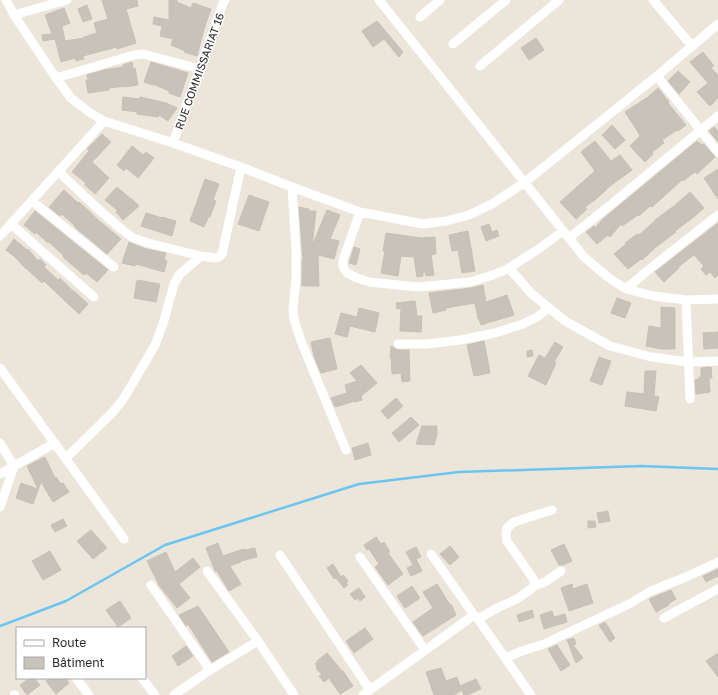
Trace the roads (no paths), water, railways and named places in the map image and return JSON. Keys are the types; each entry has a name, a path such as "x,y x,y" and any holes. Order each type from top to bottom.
{"street":[{"path":"6,0 14,15 71,98 104,121 241,166 360,212 423,224 446,221 469,215 492,204 524,183 718,24"},
{"path":"14,15 67,0"},
{"path":"214,0 224,2"},
{"path":"379,0 584,257 609,278 626,289 654,296 686,300 717,299"},
{"path":"420,17 440,0"},
{"path":"453,44 506,0"},
{"path":"480,66 560,0"},
{"path":"653,0 692,46"},
{"name":"RUE COMMISSARIAT 16","path":"173,143 224,2"},
{"path":"56,78 134,55 143,54 200,69"},
{"path":"656,76 718,152"},
{"path":"360,212 343,260 343,267 347,273 369,282 418,287 470,282 509,268 540,248 566,235 614,202 718,116"},
{"path":"0,236 104,121"},
{"path":"59,172 97,208 133,238 200,256 215,258 222,254 241,166"},
{"path":"292,187 296,252 296,278 293,310 294,319 301,341 346,450"},
{"path":"32,201 114,267"},
{"path":"626,289 718,215"},
{"path":"11,224 94,297"},
{"path":"66,458 113,412 124,398 155,345 163,324 174,284 179,275 200,256"},
{"path":"509,268 531,293 565,321 610,346 651,358 689,362 718,361"},
{"path":"686,300 690,399"},
{"path":"398,344 427,344 460,340 495,333 523,324 537,317 549,308"},
{"path":"0,368 124,539"},
{"path":"0,443 14,466"},
{"path":"0,474 55,443"},
{"path":"0,507 14,466"},
{"path":"534,586 534,580 507,541 506,535 508,528 514,522 552,510"},
{"path":"431,554 531,695"},
{"path":"280,555 366,693 425,650 476,617 517,598 531,590 534,586 545,582 560,571"},
{"path":"360,557 425,650"},
{"path":"505,658 544,644 629,604 651,591 718,562"},
{"path":"207,571 258,641 294,695"},
{"path":"151,585 210,670"},
{"path":"664,618 718,589"},
{"path":"174,695 210,670 258,641"},
{"path":"77,679 89,695"},
{"path":"143,679 155,695"}],"waterway":[{"path":"0,626 66,601 165,545 359,484 459,472 641,466 718,469"}]}
